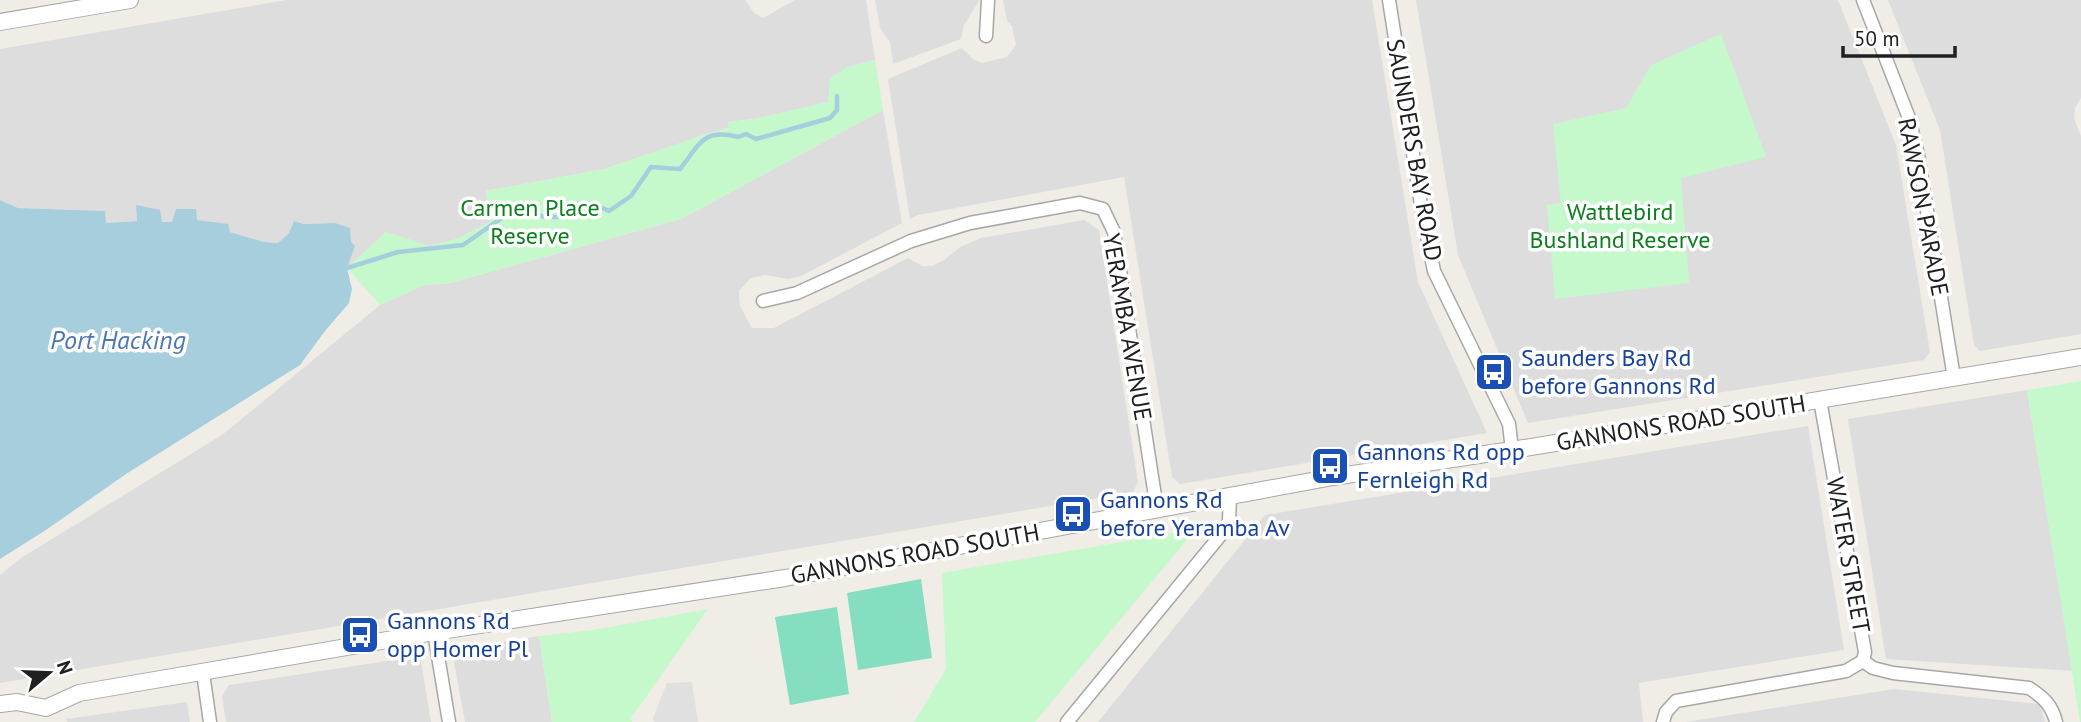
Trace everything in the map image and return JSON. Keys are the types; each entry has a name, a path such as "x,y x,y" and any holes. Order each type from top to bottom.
{"street":[{"path":"0,22 130,0"},
{"path":"986,36 988,0"},
{"name":"SAUNDERS BAY ROAD","path":"1389,0 1434,271 1509,424 1512,450"},
{"name":"RAWSON PARADE","path":"1863,0 1909,118 1918,155 1954,379"},
{"name":"YERAMBA AVENUE","path":"763,301 797,293 911,241 970,222 1080,203 1103,209 1114,232 1157,509"},
{"name":"GANNONS ROAD SOUTH","path":"0,704 17,702 47,715 79,693 434,632 785,578 1333,477 2081,357"},
{"name":"WATER STREET","path":"1663,722 1665,712 1676,701 1846,671 1863,661 1865,652 1820,400"},
{"path":"1067,722 1224,531 1229,521 1230,496"},
{"path":"434,632 449,722"},
{"path":"1863,661 1873,668 1893,673 2029,688 2049,704 2056,722"},
{"path":"202,673 210,722"}],"shaded area":[{"path":"286,0 745,0 754,13 763,18 795,0 866,0 875,60 847,67 829,102 755,119 728,122 729,128 604,169 486,191 490,222 457,239 429,246 386,232 347,268 351,242 335,223 304,224 294,221 289,233 278,243 264,242 230,232 213,222 197,220 195,209 172,222 161,222 136,205 137,221 105,223 105,211 18,208 0,200 0,49"},
{"path":"875,0 979,1 964,25 961,39 893,64 890,42 880,28"},
{"path":"1003,0 1372,0 1418,282 1487,433 1180,484 1172,477 1124,177 918,215 910,219 888,79 962,48 973,59 982,63 1007,57 1016,45"},
{"path":"1416,0 1838,0 1896,145 1930,352 1924,360 1528,423 1458,255"},
{"path":"1888,0 2081,0 2081,98 2075,108 2074,118 2081,136 2081,334 1980,351 1974,345 1940,130"},
{"path":"883,110 902,223 801,276 789,279 765,275 751,278 739,291 740,306 752,328 774,328 908,258 922,266 932,266 960,247 981,238 1084,220 1099,230 1138,482 1133,492 0,683 0,575 21,558 222,435 380,305 424,285 450,283 681,219"},
{"path":"2027,390 2073,671 1886,659 1848,419"},
{"path":"1808,426 1844,650 1639,683 1643,722 1098,722 1265,515"},
{"path":"539,636 552,722 465,722 453,657 461,649"},
{"path":"420,656 431,722 226,722 222,696 229,685"},
{"path":"692,682 698,722 654,722 653,718 667,683"},
{"path":"1894,689 2040,704 2045,722 1686,722"},
{"path":"187,702 190,722 67,722 66,719"}],"green space":[{"name":"Wattlebird Bushland Reserve","path":"1721,34 1766,157 1681,178 1689,283 1555,299 1547,205 1561,203 1553,124 1626,108 1651,65"},
{"name":"Carmen Place Reserve","path":"875,60 883,110 681,219 450,283 424,285 380,305 347,268 386,232 429,246 457,239 490,222 486,191 604,169 729,129 728,122 755,119 828,102 830,78 847,67"},
{"path":"2081,381 2081,722 2080,722 2027,390"},
{"path":"1196,529 1035,722 914,722 946,669 942,573"},
{"path":"921,579 932,658 858,670 847,593"},
{"path":"837,607 849,694 790,705 775,617"},
{"path":"708,609 631,718 632,722 552,722 539,636 593,630"}],"water":[{"name":"Port Hacking","path":"0,200 18,208 105,211 106,223 137,221 136,205 160,210 162,222 172,222 176,209 196,209 197,220 228,224 230,232 264,242 278,243 289,233 294,221 304,224 335,223 350,228 351,242 355,246 347,268 352,289 349,303 300,365 126,474 0,559"}],"waterway":[{"path":"347,268 398,252 463,245 516,208 545,217 557,217 573,204 591,203 609,211 631,196 651,167 680,169 703,140 717,135 738,137 746,134 756,139 830,118 837,110 837,96"}],"place":[{"name":"Saunders Bay Rd before Gannons Rd","path":"1494,372"},
{"name":"Gannons Rd opp Fernleigh Rd","path":"1330,466"},
{"name":"Gannons Rd before Yeramba Av","path":"1073,514"},
{"name":"Gannons Rd opp Homer Pl","path":"360,635"}]}
